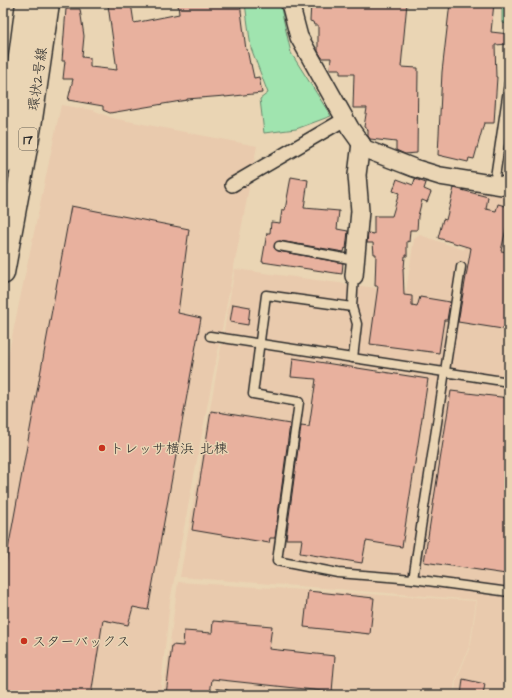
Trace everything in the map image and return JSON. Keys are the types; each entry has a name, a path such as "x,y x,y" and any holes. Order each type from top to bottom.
{"main road":[{"name":"環状2号線","path":"3,163 18,72 27,3"},
{"name":"環状2号線","path":"3,273 30,126 48,3"}],"street":[{"path":"290,3 299,37 345,119 365,149 414,168 440,176 502,186"},
{"path":"232,185 345,119"},
{"path":"355,268 360,211 357,175 361,143"}],"lane":[{"path":"502,186 509,83"},
{"path":"279,246 355,268 352,307 357,324 353,358"},
{"path":"413,579 461,267"},
{"path":"352,307 266,295 253,394 299,402 277,561 338,573 413,579 509,592"},
{"path":"210,336 509,382"}],"shaded area":[{"path":"61,105 93,110 112,118 257,146 170,601 160,695 3,695 3,417 6,402 6,365"},
{"path":"478,187 509,193 509,695 455,695 456,682 471,644 477,600 180,577 235,269 406,292 414,239 420,235 464,250"},
{"path":"178,582 476,601 470,644 455,682 453,695 163,695"}],"green space":[{"path":"245,3 280,4 291,53 331,116 296,129 264,133 260,99 268,93 251,48"},
{"path":"502,3 509,3 509,24 502,23"}],"building":[{"path":"131,3 134,23 179,14 178,4 240,3 246,50 247,49 254,78 259,77 262,93 187,99 110,113 103,110 103,106 68,100 73,79 63,79 65,61 62,61 66,9 80,9 84,36 82,57 90,58 90,67 117,70 108,5"},
{"path":"311,3 407,3 401,67 418,68 417,153 405,154 396,150 396,142 370,139 368,136 368,130 364,127 367,108 353,108 354,74 340,74 340,69 330,69 331,58 322,58 318,51 318,25 314,25 313,22 310,21"},
{"path":"450,3 494,3 491,32 509,34 509,44 495,45 497,77 494,123 484,123 474,159 469,158 468,162 438,155 442,72"},
{"path":"291,177 308,180 304,208 339,211 337,229 348,231 346,249 345,248 344,252 280,241 275,243 274,248 278,251 343,263 342,274 262,262 267,233 270,233 271,222 280,223 282,210 285,210"},
{"path":"397,179 413,185 415,179 426,183 424,189 431,192 427,202 422,200 418,216 417,230 410,230 409,242 407,241 407,256 405,256 403,268 404,295 412,296 412,306 417,307 420,297 450,302 447,320 444,320 439,353 370,344 378,286 375,286 376,254 374,254 373,243 367,243 368,233 374,234 374,216 392,216 399,193 393,191"},
{"path":"454,188 488,197 486,209 496,211 498,204 509,207 509,216 501,251 509,252 509,330 458,322 471,248 438,238 443,219 446,220"},
{"name":"トレッサ横浜 北棟","path":"71,206 189,229 178,313 201,318 148,610 133,607 128,625 103,620 91,695 3,695 3,577"},
{"path":"233,304 250,307 248,325 230,322"},
{"path":"293,358 428,379 402,547 366,541 362,563 300,553 302,539 286,539 301,426 309,427 316,379 291,377"},
{"path":"451,391 509,398 509,556 506,574 424,562"},
{"path":"211,411 290,424 275,538 270,538 269,543 192,530"},
{"path":"308,591 374,598 370,634 304,627"},
{"path":"213,621 272,626 269,649 335,656 332,692 212,679 210,695 166,695 172,645 183,646 184,631 212,633"},
{"path":"463,679 485,684 483,695 461,695"}],"place":[{"name":"トレッサ横浜 北棟","path":"102,448"},
{"name":"スターバックス","path":"24,641"}]}
